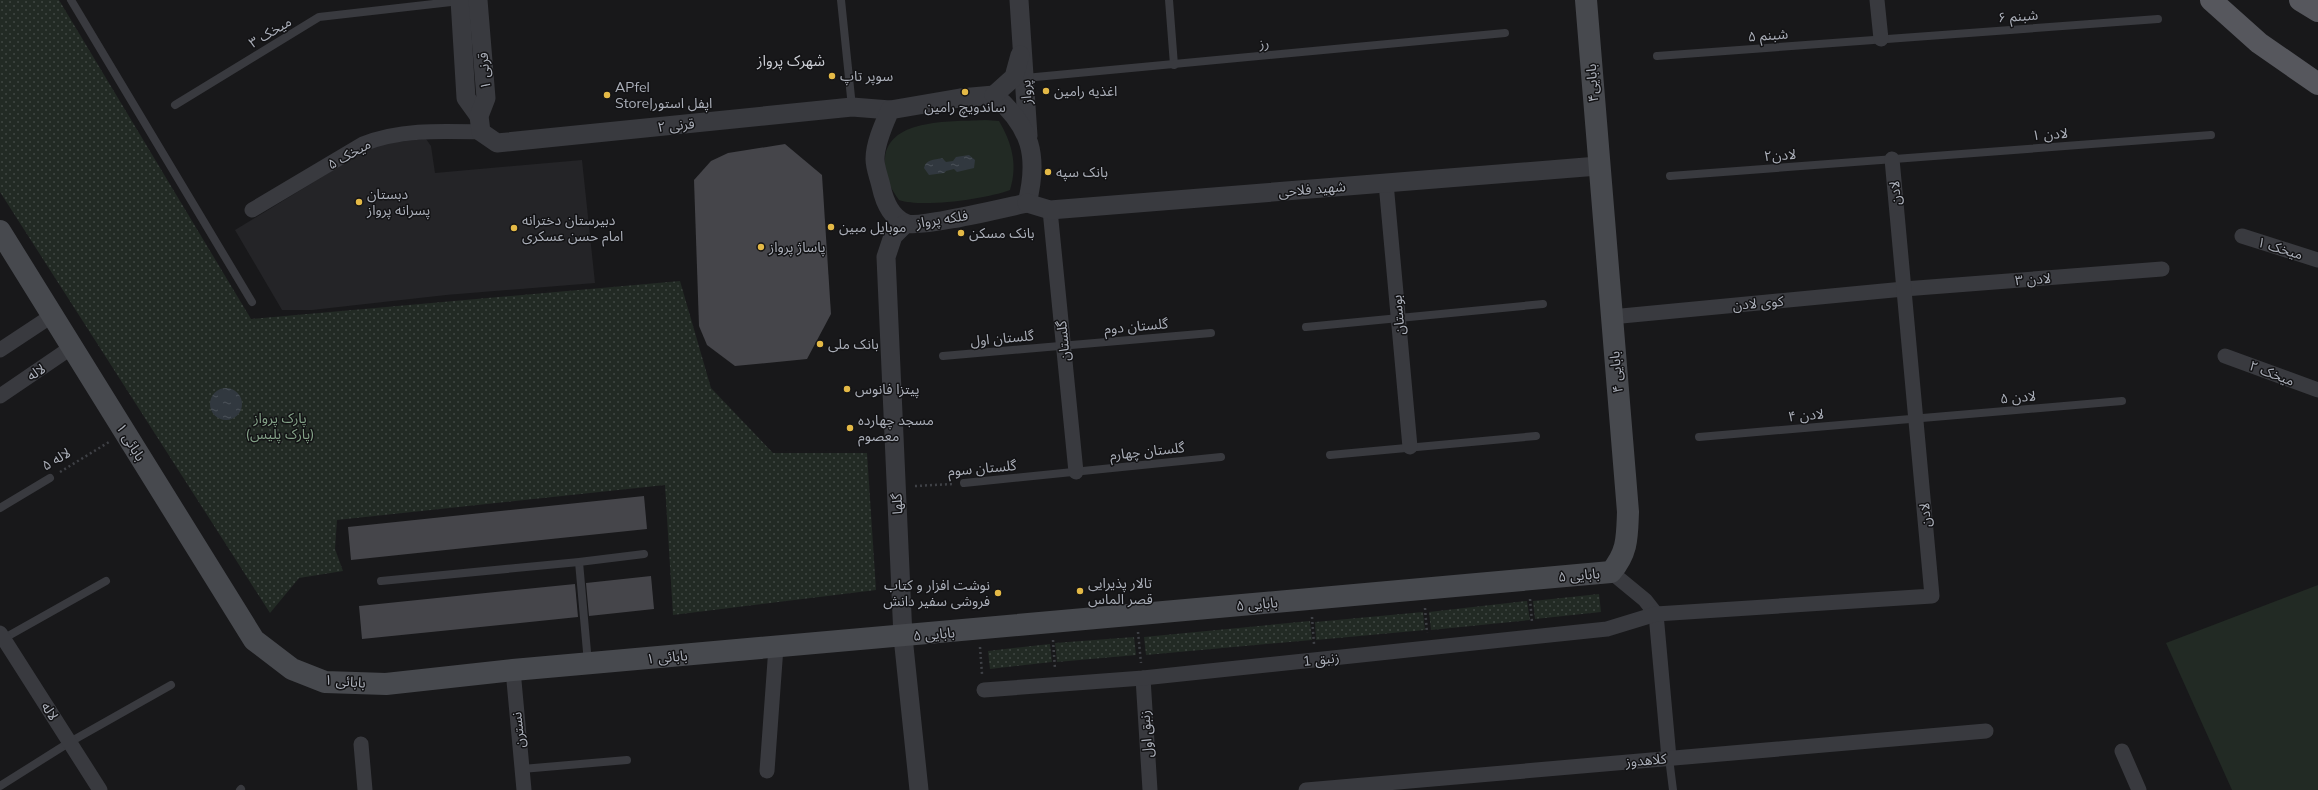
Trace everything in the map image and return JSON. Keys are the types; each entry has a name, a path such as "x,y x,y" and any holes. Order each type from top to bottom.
{"main road":[{"name":"بابایی۴","path":"1586,0 1598,166"},
{"path":"2211,0 2259,43 2318,84"},
{"path":"2300,0 2318,11"},
{"name":"بابایی ۴","path":"1598,166 1628,512 1627,541 1621,561 1611,572"},
{"name":"بابائی ۱","path":"0,231 254,640 292,669 325,682 386,684 512,670 903,637"},
{"name":"۵ بابایی","path":"903,637 1611,572"}],"street":[{"name":"قرنی ۱","path":"467,0 466,98 480,124"},
{"name":"پرواز","path":"1019,0 1024,42 1028,142"},
{"path":"1877,0 1881,39"},
{"name":"پرواز","path":"994,95 1014,77 1024,42"},
{"path":"890,110 960,98 994,95 1007,107 1024,129 1032,156 1034,178 1028,203"},
{"name":"قرنی ۲","path":"480,124 497,143 852,107 890,110"},
{"name":"فلکه پرواز","path":"890,110 881,130 875,158 882,190 891,213 905,224 914,225 963,217 1028,203"},
{"name":"میخک ۵","path":"252,210 363,144 381,137 438,131 480,124"},
{"name":"لادن","path":"1656,614 1932,596 1892,159"},
{"name":"شهید فلاحی","path":"1028,203 1050,210 1598,166"},
{"name":"بوستان","path":"1386,183 1410,447"},
{"name":"گلستان","path":"1050,210 1076,472"},
{"name":"گلها","path":"905,224 893,236 886,257 903,637 919,790"},
{"name":"میخک ۱","path":"2242,236 2318,260"},
{"name":"لادن ۳","path":"1904,289 2162,269"},
{"name":"کوی لادن","path":"1611,317 1904,289"},
{"path":"0,350 52,316"},
{"name":"لاله","path":"0,396 72,347"},
{"name":"میخک ۲","path":"2225,356 2318,390"},
{"path":"1611,572 1645,600 1656,614 1669,758"},
{"name":"زنبق 1","path":"984,690 1143,678 1607,629 1656,614"},
{"name":"لاله","path":"1,637 100,790"},
{"path":"767,771 776,648"},
{"name":"نسترن","path":"512,670 524,790"},
{"name":"زنبق اول","path":"1143,678 1150,790"},
{"name":"کلاهدوز","path":"1306,790 1986,731"},
{"path":"361,744 365,790"},
{"path":"2122,751 2139,790"}],"lane":[{"path":"71,0 252,302"},
{"name":"میخک ۳","path":"175,105 319,17 467,0"},
{"path":"841,0 852,107"},
{"path":"1168,0 1174,65"},
{"name":"شبنم ۶","path":"1881,39 2158,19"},
{"name":"رز","path":"1025,78 1505,33"},
{"name":"شبنم ۵","path":"1657,56 1881,39"},
{"name":"لادن ۱","path":"1892,159 2211,135"},
{"name":"لادن۲","path":"1670,176 1892,159"},
{"path":"1306,326 1543,304"},
{"name":"گلستان دوم","path":"1064,346 1211,333"},
{"name":"گلستان اول","path":"943,356 1064,346"},
{"name":"لادن ۵","path":"1916,419 2122,401"},
{"name":"لادن ۴","path":"1699,437 1916,419"},
{"path":"1330,455 1536,436"},
{"name":"گلستان چهارم","path":"1076,472 1221,457"},
{"name":"گلستان سوم","path":"964,483 1076,472"},
{"name":"لاله ۵","path":"0,508 50,478"},
{"path":"381,581 579,562 644,554"},
{"path":"579,562 588,664"},
{"path":"1,637 106,581"},
{"path":"0,786 70,742 171,685"},
{"path":"1669,758 1673,790"},
{"path":"522,769 627,760"}],"path":[{"name":"لاله ۵","path":"50,478 125,432"},
{"name":"گلستان سوم","path":"896,487 964,483"},
{"path":"1528,580 1534,636"},
{"path":"1424,589 1429,648"},
{"path":"1311,600 1315,660"},
{"path":"1136,615 1143,678"},
{"path":"1052,623 1057,685"},
{"path":"979,630 984,690"}],"shaded area":[{"path":"426,139 431,146 435,173 582,160 595,283 446,295 312,310 282,310 235,230 376,144"}],"green space":[{"name":"پارک پرواز (پارک پلیس)","path":"0,0 59,0 251,319 680,281 711,388 773,453 867,453 876,590 673,615 665,485 337,520 335,549 343,571 299,578 270,613 0,192"},
{"path":"985,120 999,121 1004,129 1010,146 1013,163 1010,190 970,199 938,203 909,202 899,200 888,180 885,169 885,158 889,145 898,135 910,128 925,124"},
{"path":"2318,585 2318,790 2232,790 2166,643"},
{"path":"1599,594 1601,612 1535,619 1533,601"},
{"path":"1527,601 1530,620 1431,630 1429,612"},
{"path":"1423,612 1425,630 1316,640 1315,622"},
{"path":"1310,621 1312,640 1146,655 1144,637"},
{"path":"1134,637 1136,655 1057,662 1055,643"},
{"path":"1050,644 1052,662 990,669 988,651"}],"water":[{"path":"969,155 975,160 974,168 957,172 954,169 944,173 929,175 924,168 925,165 931,160 942,158 946,162 953,161 956,157"},
{"path":"223,388 229,388 239,395 242,404 241,410 235,417 229,420 223,420 213,413 210,407 210,401 217,391"}],"building":[{"name":"پاساژ پرواز","path":"785,144 822,175 831,314 807,359 735,366 707,345 699,326 694,180 711,161 728,153"},
{"path":"644,496 647,529 351,560 348,527"},
{"path":"651,576 654,609 589,616 586,583"},
{"path":"575,584 578,617 362,639 359,606"}],"place":[{"name":"سوپر تاپ","path":"832,76"},
{"name":"اغذیه رامین","path":"1046,91"},
{"name":"ساندویچ رامین","path":"965,92"},
{"name":"APfel Store|اپفل استور","path":"607,95"},
{"name":"بانک سپه","path":"1048,172"},
{"name":"دبستان پسرانه پرواز","path":"359,202"},
{"name":"موبایل مبین","path":"831,227"},
{"name":"دبیرستان دخترانه امام حسن عسکری","path":"514,228"},
{"name":"بانک مسکن","path":"961,233"},
{"name":"پاساژ پرواز","path":"761,247"},
{"name":"بانک ملی","path":"820,344"},
{"name":"پیتزا فانوس","path":"847,389"},
{"name":"مسجد چهارده معصوم","path":"850,428"},
{"name":"تالار پذیرایی قصر الماس","path":"1080,591"},
{"name":"نوشت افزار و کتاب فروشی سفیر دانش","path":"998,593"}],"district":[{"name":"شهرک پرواز","path":"791,60"}]}
